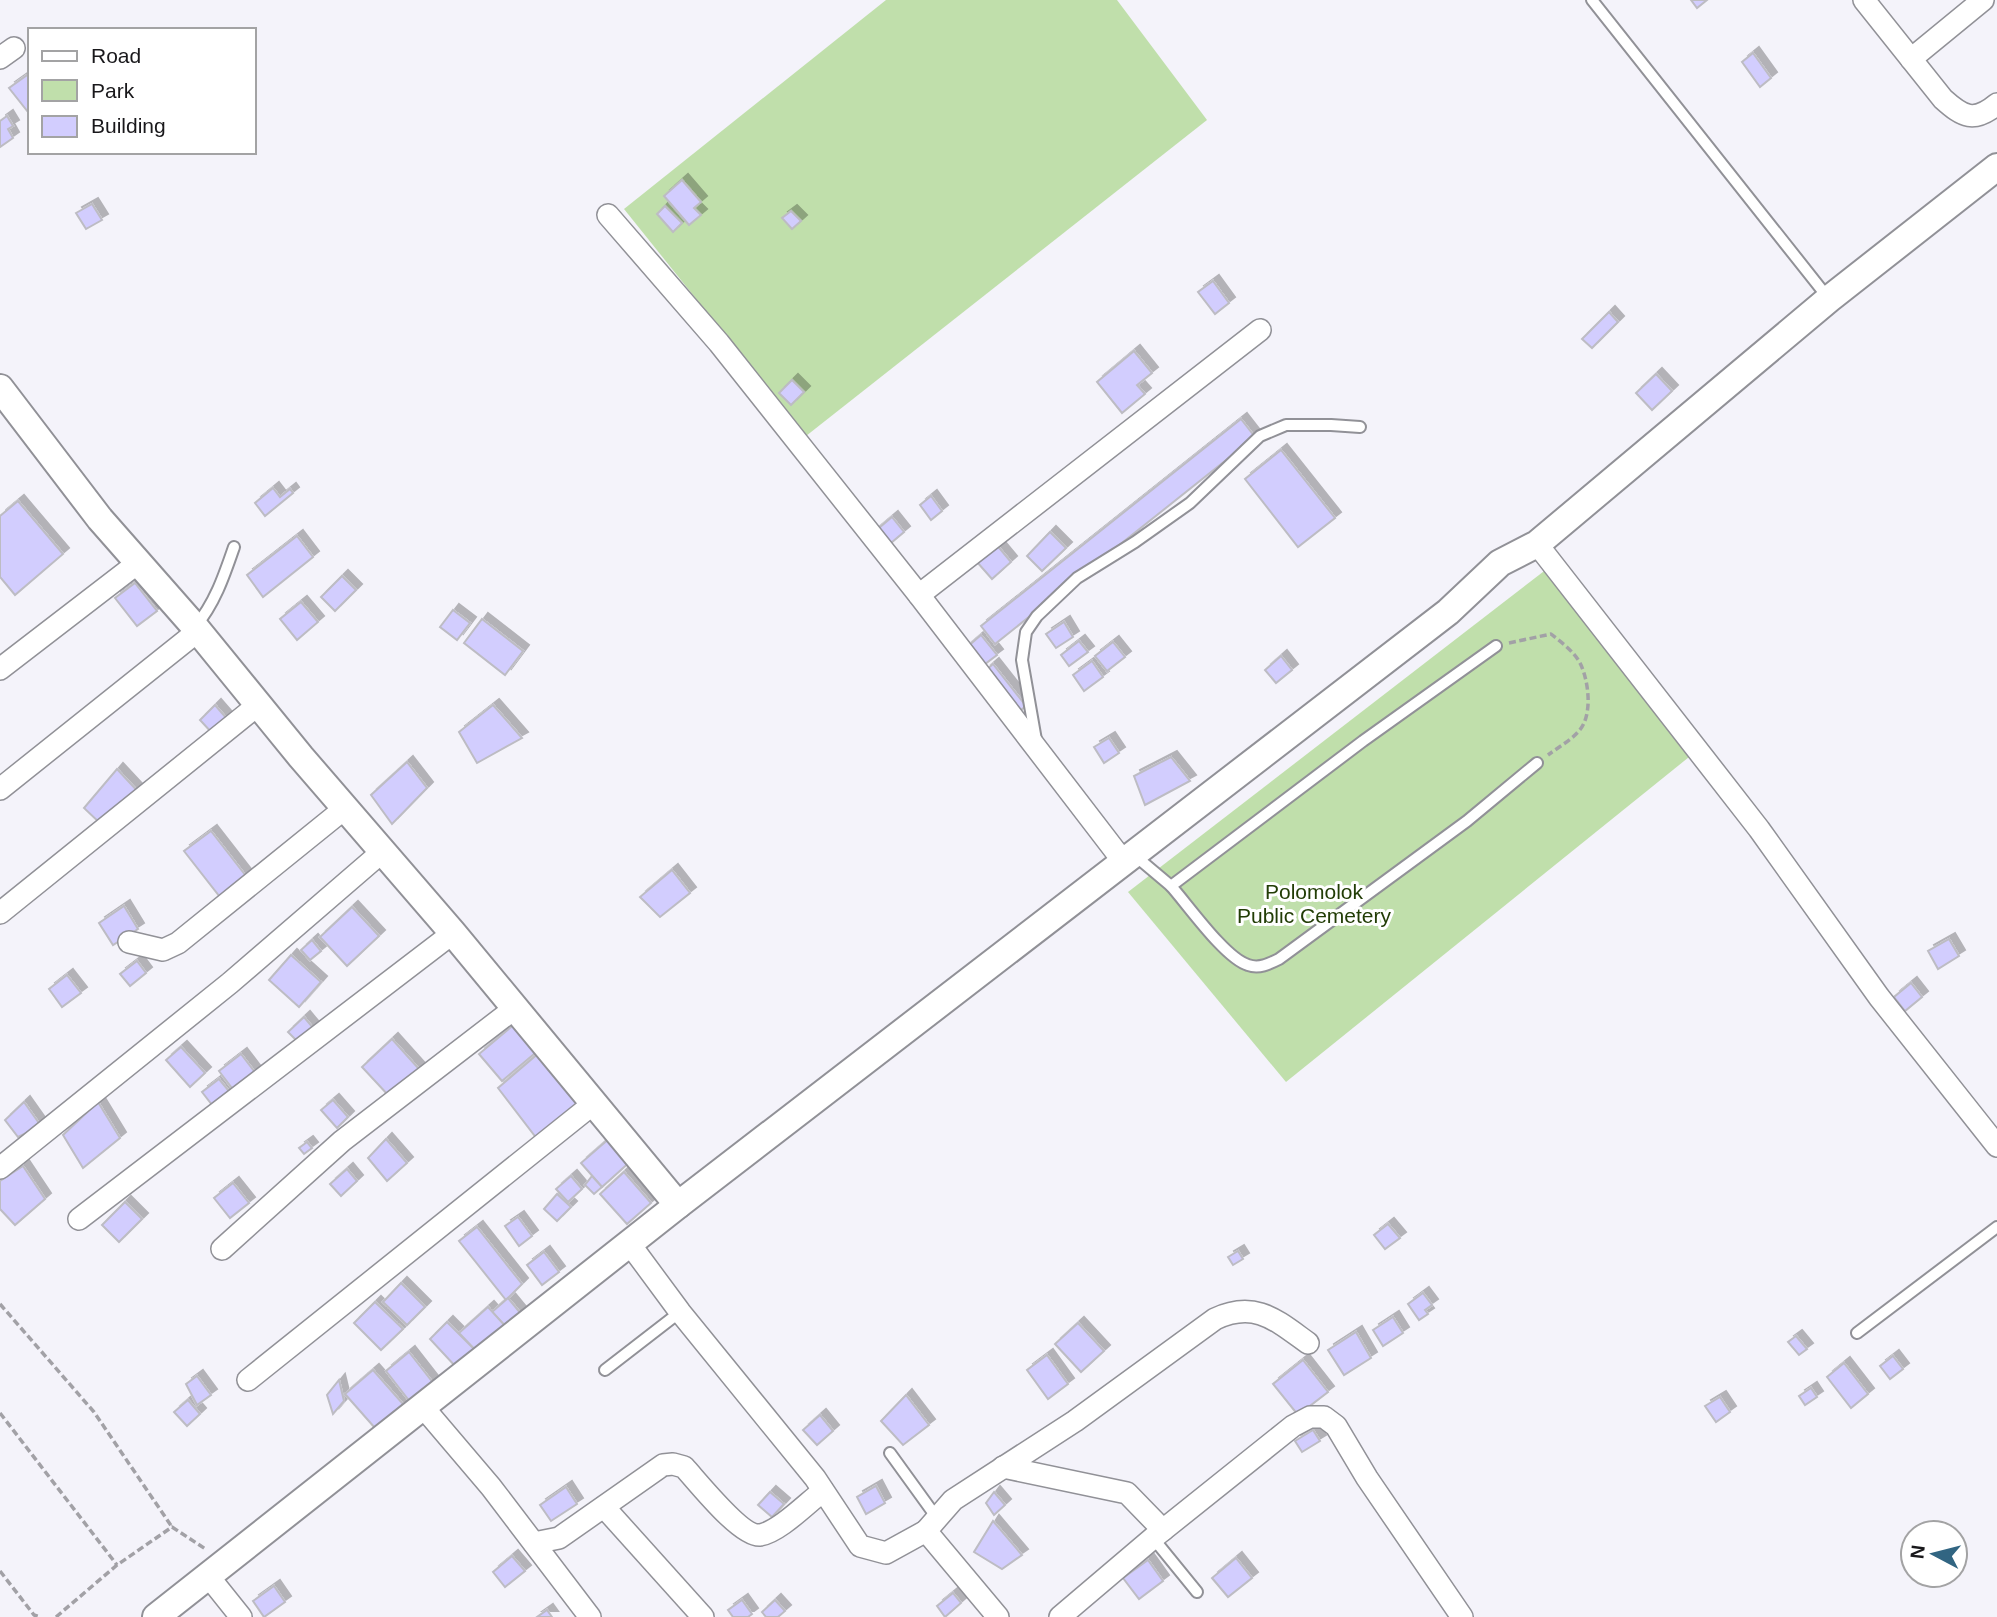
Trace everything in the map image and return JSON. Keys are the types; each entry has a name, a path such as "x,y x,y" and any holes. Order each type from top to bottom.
{"street":[{"path":"1864,0 1943,99 1956,111 1967,116 1978,115 1997,104"},
{"path":"1911,59 1983,0"},
{"path":"156,1617 629,1243 1448,612 1500,563 1537,544 1829,299 1997,167"},
{"path":"608,215 719,343 919,594 1038,752 1128,857"},
{"path":"919,594 1260,330"},
{"path":"0,388 100,519 197,629 344,809 453,933 678,1205"},
{"path":"1537,544 1759,829 1879,997 1997,1146"},
{"path":"0,669 139,562"},
{"path":"0,789 197,629"},
{"path":"0,914 258,705"},
{"path":"129,942 163,950 177,943 344,809"},
{"path":"0,1168 230,982 382,852"},
{"path":"79,1219 453,933"},
{"path":"222,1249 342,1142 515,1008"},
{"path":"248,1380 593,1104"},
{"path":"629,1243 680,1312 815,1478 860,1546 886,1553 932,1525 953,1500 1075,1421 1216,1319 1233,1311 1251,1311 1278,1321 1308,1343"},
{"path":"424,1407 491,1487 590,1617"},
{"path":"1060,1617 1158,1534 1293,1426 1310,1417 1324,1417 1336,1426 1367,1478 1462,1617"},
{"path":"534,1543 559,1538 663,1465 684,1467 735,1521 752,1534 761,1535 773,1530 823,1491"},
{"path":"1003,1467 1127,1493 1158,1534"},
{"path":"604,1507 703,1617"},
{"path":"932,1525 998,1617"},
{"path":"217,1570 241,1617"}],"lane":[{"path":"1592,0 1829,299"},
{"path":"1038,752 1022,660 1026,632 1037,616 1077,578 1190,503 1260,436 1286,425 1360,427"},
{"path":"197,629 217,595 234,547"},
{"path":"1171,886 1373,734 1496,646"},
{"path":"1128,857 1171,886 1233,958 1249,966 1262,967 1279,959 1434,845 1537,763"},
{"path":"1857,1333 1997,1227"},
{"path":"605,1370 680,1312"},
{"path":"890,1453 932,1525"},
{"path":"1158,1534 1197,1592"}],"path":[{"path":"1496,646 1550,634 1566,645 1581,664 1588,693 1587,714 1580,731 1537,763"},
{"path":"0,1304 94,1412 172,1527 217,1570"},
{"path":"0,1413 117,1565"},
{"path":"56,1617 117,1565 172,1527"},
{"path":"0,1571 34,1615 40,1617"}],"green space":[{"path":"886,0 1117,0 1207,120 806,436 624,209"},
{"name":"Polomolok Public Cemetery","path":"1552,565 1694,753 1286,1082 1128,892"}],"building":[{"path":"1691,0 1707,0 1697,8"},
{"path":"1753,53 1771,78 1760,87 1742,62"},
{"path":"28,74 28,112 9,88"},
{"path":"7,116 13,126 8,129 13,138 0,147 0,121"},
{"path":"682,180 701,202 694,208 701,215 689,225 664,196"},
{"path":"92,204 102,220 86,229 76,213"},
{"path":"665,206 682,223 673,232 657,214"},
{"path":"791,211 801,221 792,229 782,218"},
{"path":"1213,281 1229,303 1215,314 1198,292"},
{"path":"1609,312 1618,322 1592,348 1582,339"},
{"path":"1134,351 1152,373 1137,385 1145,394 1122,413 1097,382"},
{"path":"1656,374 1672,391 1652,410 1636,393"},
{"path":"792,380 804,392 791,405 779,393"},
{"path":"1241,419 1255,437 995,644 981,626"},
{"path":"1281,450 1335,518 1298,547 1245,479"},
{"path":"273,488 280,497 290,489 293,493 265,516 255,503"},
{"path":"931,496 942,511 931,520 920,505"},
{"path":"18,501 63,554 15,595 0,577 0,516"},
{"path":"892,517 904,532 885,548 873,533"},
{"path":"1050,532 1066,548 1042,571 1027,556"},
{"path":"297,536 313,557 263,597 247,575"},
{"path":"996,544 1011,562 992,579 977,562"},
{"path":"342,576 356,590 335,611 321,597"},
{"path":"135,583 157,611 137,626 115,598"},
{"path":"301,602 318,622 297,640 280,619"},
{"path":"453,610 470,623 457,640 440,627"},
{"path":"482,619 523,651 505,675 464,643"},
{"path":"1064,622 1073,637 1056,648 1046,634"},
{"path":"981,635 997,655 981,667 966,648"},
{"path":"1079,641 1088,652 1069,666 1061,655"},
{"path":"1113,642 1125,657 1107,671 1095,656"},
{"path":"1281,656 1292,670 1276,683 1265,670"},
{"path":"1092,661 1103,677 1084,691 1073,675"},
{"path":"993,664 1026,706 1017,713 985,671"},
{"path":"215,705 228,720 213,734 200,720"},
{"path":"493,705 522,738 477,763 459,732"},
{"path":"1109,738 1119,753 1104,763 1094,747"},
{"path":"1171,757 1190,781 1145,805 1134,776"},
{"path":"407,762 427,788 392,824 371,795"},
{"path":"117,769 143,797 104,827 84,808"},
{"path":"211,831 246,876 220,897 184,851"},
{"path":"672,870 690,893 660,917 640,897"},
{"path":"124,906 138,929 113,945 99,923"},
{"path":"352,907 379,936 347,966 320,937"},
{"path":"1949,939 1959,956 1938,969 1928,951"},
{"path":"312,940 321,951 310,960 301,950"},
{"path":"291,955 321,982 299,1007 269,980"},
{"path":"137,961 146,973 130,986 120,974"},
{"path":"67,975 81,993 62,1007 49,989"},
{"path":"1911,983 1922,997 1905,1011 1894,997"},
{"path":"304,1017 314,1029 299,1043 288,1032"},
{"path":"517,1022 540,1049 502,1081 479,1054"},
{"path":"392,1039 419,1069 389,1096 362,1067"},
{"path":"181,1047 205,1073 190,1087 166,1060"},
{"path":"540,1052 588,1106 541,1144 498,1088"},
{"path":"241,1054 257,1075 235,1092 219,1071"},
{"path":"219,1079 233,1096 216,1110 202,1092"},
{"path":"333,1100 348,1117 337,1128 321,1110"},
{"path":"24,1102 41,1126 18,1137 5,1120"},
{"path":"98,1102 120,1138 83,1168 63,1135"},
{"path":"611,1137 632,1160 602,1187 581,1163"},
{"path":"386,1139 407,1163 387,1181 368,1158"},
{"path":"307,1142 312,1148 304,1154 299,1148"},
{"path":"23,1166 45,1199 15,1225 0,1209 0,1181"},
{"path":"347,1169 357,1181 341,1196 330,1184"},
{"path":"624,1172 651,1203 627,1224 600,1194"},
{"path":"571,1176 582,1189 568,1202 556,1189"},
{"path":"592,1176 602,1187 594,1194 585,1185"},
{"path":"233,1183 249,1203 230,1218 214,1198"},
{"path":"557,1194 571,1207 557,1221 544,1209"},
{"path":"125,1202 142,1219 119,1242 102,1225"},
{"path":"518,1217 532,1236 519,1246 505,1226"},
{"path":"1388,1224 1400,1238 1385,1249 1374,1235"},
{"path":"477,1227 522,1284 506,1300 459,1241"},
{"path":"1238,1251 1243,1259 1233,1265 1228,1257"},
{"path":"544,1252 559,1272 542,1285 527,1265"},
{"path":"401,1283 425,1307 407,1325 383,1302"},
{"path":"1423,1293 1432,1305 1425,1310 1428,1314 1419,1320 1408,1304"},
{"path":"508,1298 522,1315 507,1328 492,1312"},
{"path":"375,1302 403,1329 381,1350 354,1323"},
{"path":"488,1307 507,1328 482,1357 459,1333"},
{"path":"1393,1317 1403,1333 1383,1346 1373,1330"},
{"path":"447,1322 474,1349 456,1367 430,1339"},
{"path":"1078,1323 1104,1351 1081,1372 1055,1344"},
{"path":"1356,1332 1371,1358 1344,1375 1328,1350"},
{"path":"1796,1336 1807,1349 1799,1355 1788,1342"},
{"path":"409,1352 434,1384 411,1403 386,1371"},
{"path":"1047,1355 1068,1384 1048,1399 1027,1370"},
{"path":"1893,1356 1903,1369 1890,1379 1880,1366"},
{"path":"1303,1360 1328,1392 1298,1415 1273,1384"},
{"path":"1844,1363 1868,1394 1851,1408 1827,1377"},
{"path":"373,1370 403,1404 375,1428 345,1394"},
{"path":"197,1376 211,1395 197,1405 186,1384"},
{"path":"339,1380 344,1401 333,1414 327,1395"},
{"path":"1811,1388 1817,1397 1805,1405 1799,1396"},
{"path":"906,1395 929,1425 903,1445 881,1421"},
{"path":"1720,1397 1730,1412 1716,1422 1705,1406"},
{"path":"188,1400 200,1414 187,1426 174,1412"},
{"path":"820,1415 833,1431 817,1445 803,1430"},
{"path":"1313,1430 1320,1441 1302,1452 1295,1441"},
{"path":"876,1486 885,1503 866,1514 857,1497"},
{"path":"566,1487 577,1504 551,1521 540,1505"},
{"path":"770,1492 784,1504 772,1517 758,1505"},
{"path":"994,1492 1005,1505 994,1515 986,1503"},
{"path":"993,1521 1022,1555 1002,1569 974,1552"},
{"path":"512,1556 525,1571 505,1587 493,1572"},
{"path":"1236,1558 1252,1578 1228,1597 1212,1578"},
{"path":"1148,1560 1163,1581 1139,1599 1123,1578"},
{"path":"274,1586 285,1602 264,1617 253,1601"},
{"path":"953,1593 961,1603 945,1617 937,1606"},
{"path":"742,1600 752,1614 748,1617 733,1617 728,1610"},
{"path":"775,1600 785,1611 778,1617 766,1617 762,1612"},
{"path":"547,1610 552,1617 537,1617"}]}
